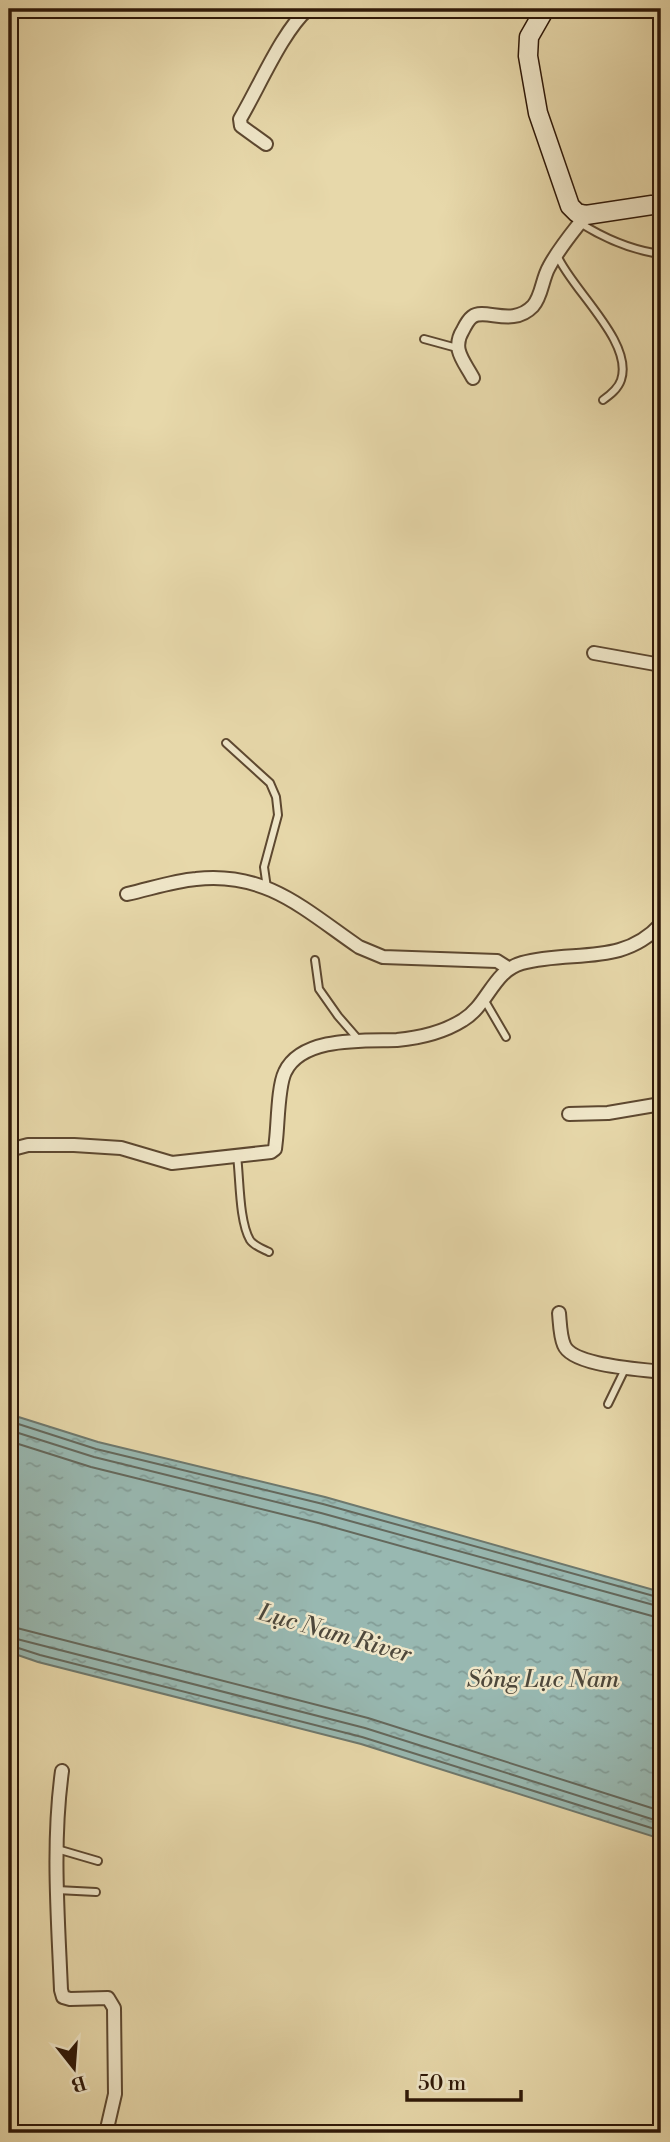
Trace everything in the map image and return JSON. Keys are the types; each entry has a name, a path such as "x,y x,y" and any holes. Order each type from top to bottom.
{"street":[{"path":"266,144 241,126 240,119 281,45 308,9"},
{"path":"545,9 532,29 528,44 538,113 570,206 583,219"},
{"path":"473,378 456,341 473,316 480,314 509,318 530,309 563,242 583,219 661,205"},
{"path":"594,653 661,665"},
{"path":"127,894 195,879 228,878 251,882 282,894 370,953 383,957 497,961 508,968"},
{"path":"9,1150 28,1145 121,1148 172,1163 271,1152 275,1149 284,1074 290,1063 304,1053 322,1046 359,1040 399,1040 436,1033 463,1021 485,1001 508,968 546,957 610,954 646,938 661,924"},
{"path":"569,1114 608,1113 661,1104"},
{"path":"559,1312 564,1346 569,1352 587,1361 661,1372"},
{"path":"62,1771 55,1849 61,1990 64,1997 70,1999 108,1998 114,2008 115,2094 106,2133"}],"lane":[{"path":"583,219 607,240 634,250 654,253"},
{"path":"556,255 562,268 583,293 620,350 624,364 621,381 615,391 603,400"},
{"path":"424,339 457,348"},
{"path":"226,743 270,783 276,797 278,815 264,867 267,888"},
{"path":"315,960 319,989 359,1040"},
{"path":"485,1001 506,1037"},
{"path":"237,1156 244,1219 250,1240 270,1252"},
{"path":"608,1404 626,1367"},
{"path":"55,1849 99,1861"},
{"path":"57,1890 96,1892"}],"water":[{"name":"Sông Lục Nam","path":"9,1414 98,1442 325,1497 661,1592 661,1839 361,1744 38,1662 9,1652"}],"water label":[{"name":"Lục Nam River","path":"335,1633"}]}
